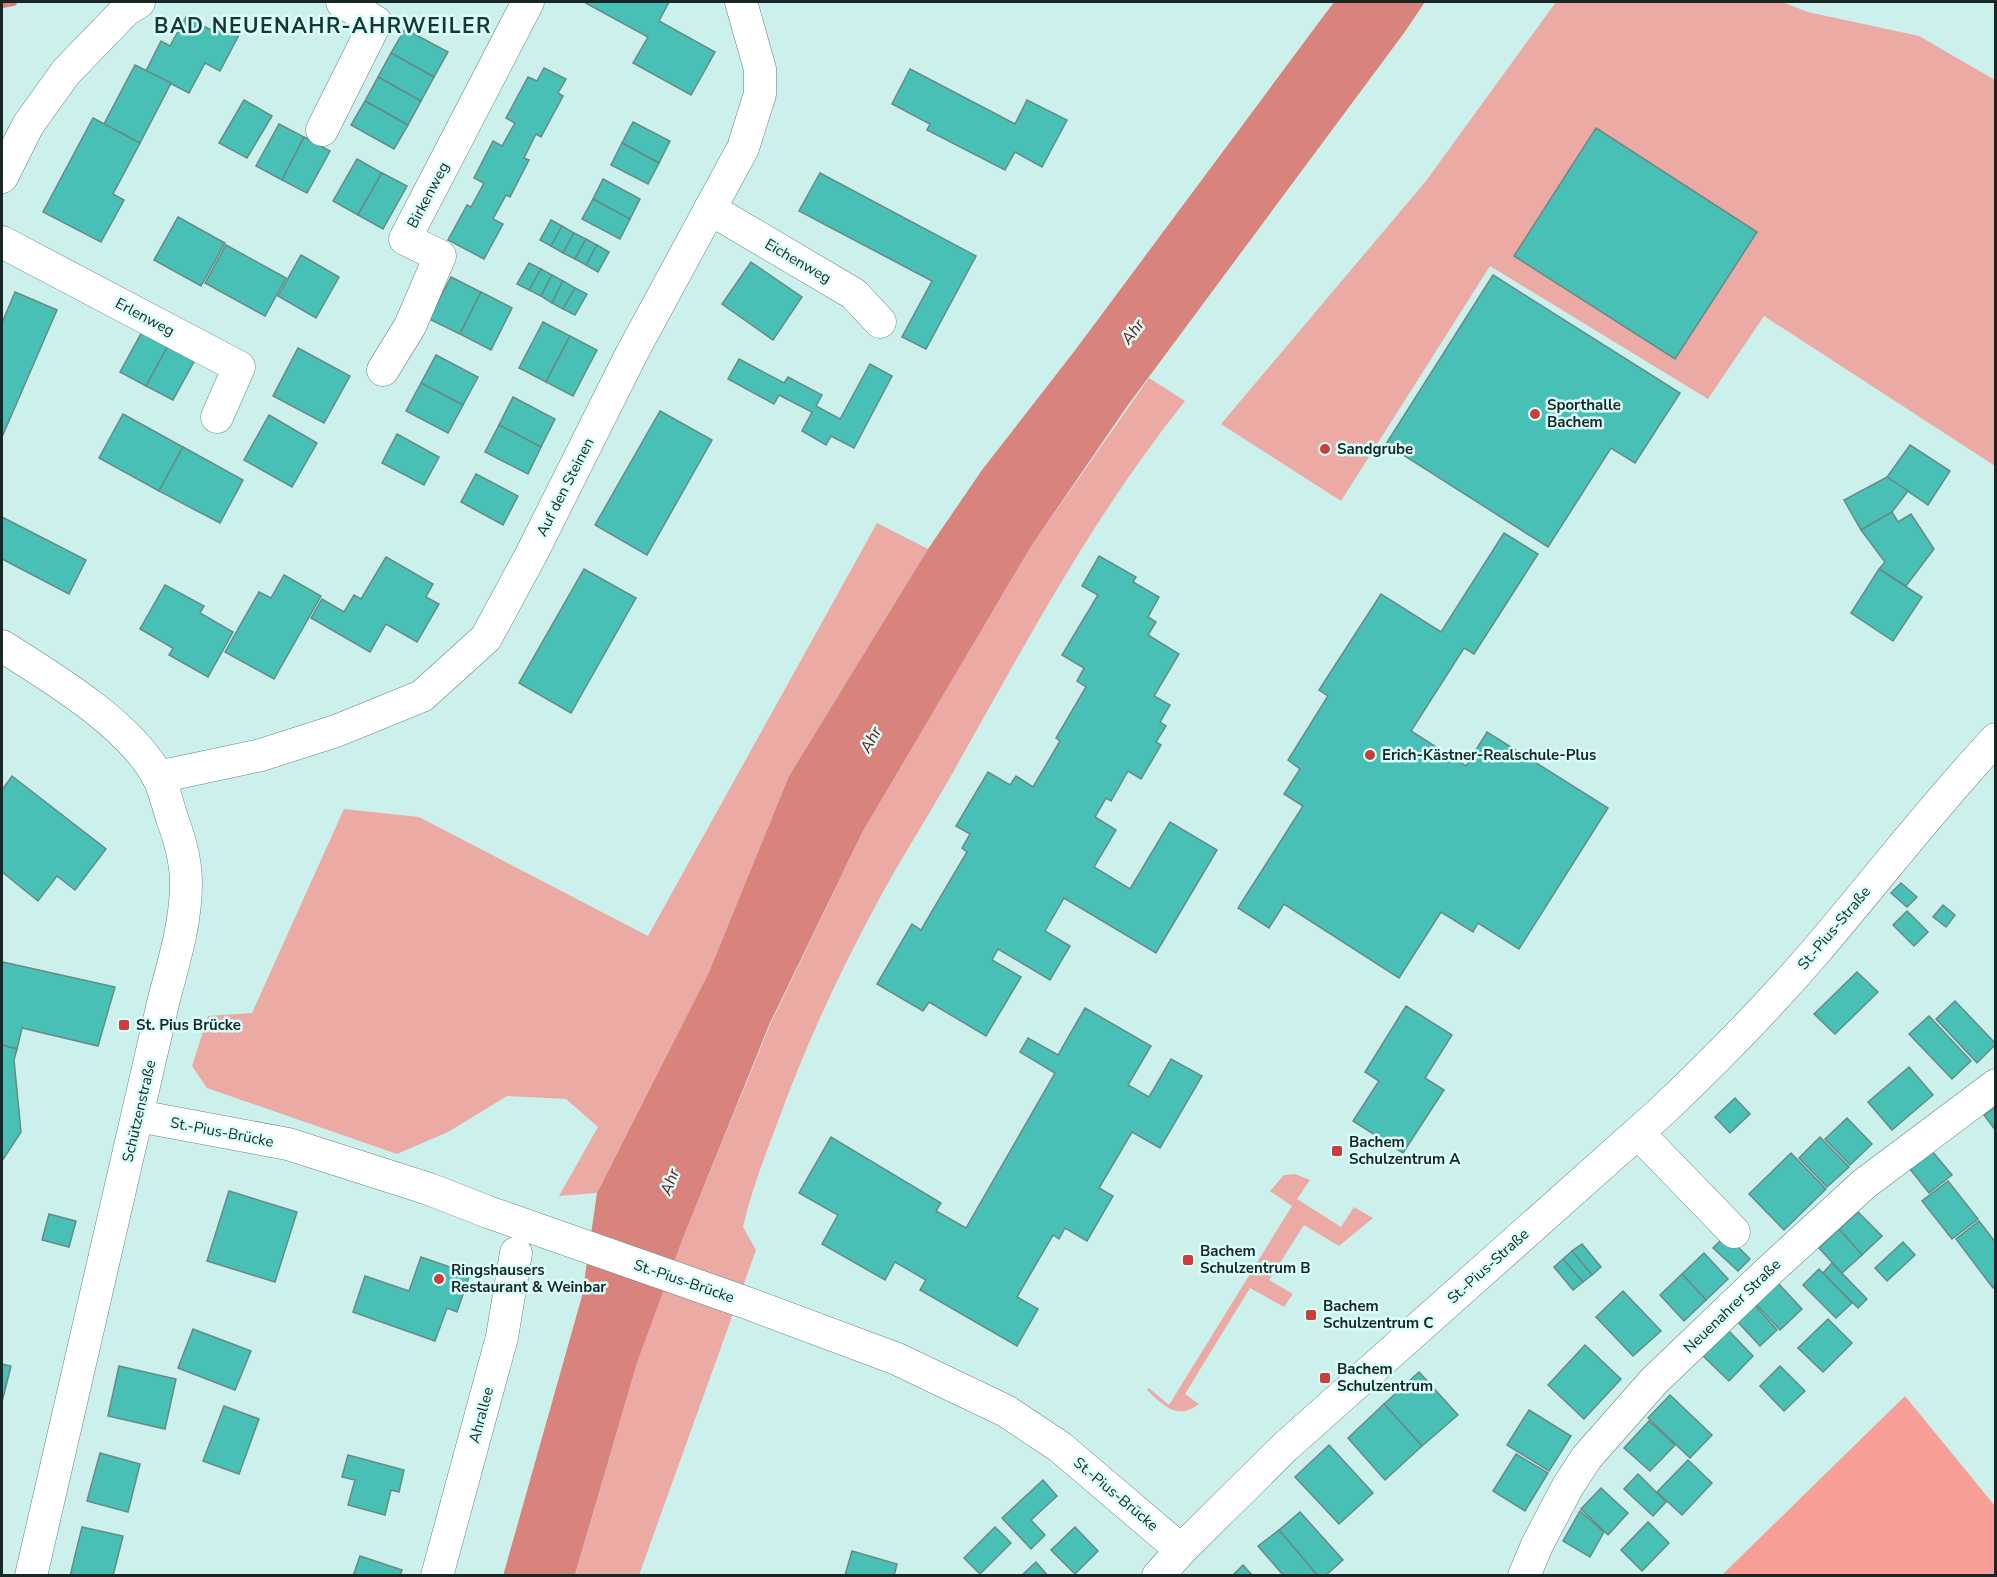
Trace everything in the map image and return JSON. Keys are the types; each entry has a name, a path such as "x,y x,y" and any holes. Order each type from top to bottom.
{"street":[{"path":"2,177 28,125 66,72 126,10 139,2"},
{"path":"322,130 376,22 342,2"},
{"name":"Birkenweg","path":"383,370 410,326 440,256 405,239 528,2"},
{"name":"Auf den Steinen","path":"158,777 261,755 336,731 422,696 486,638 532,553 638,344 743,148 760,94 760,69 741,2"},
{"name":"Eichenweg","path":"710,209 854,294 880,322"},
{"name":"Erlenweg","path":"2,242 239,367 217,417"},
{"name":"Schützenstraße","path":"2,646 109,720 139,752 158,777 181,845 186,881 181,934 31,1575"},
{"name":"St.-Pius-Straße","path":"1158,1575 1285,1447 1719,1057 1814,953 1995,739"},
{"name":"Neuenahrer Straße","path":"1524,1575 1568,1486 1587,1457 1654,1381 1864,1184 1995,1085"},
{"name":"St.-Pius-Brücke","path":"138,1116 288,1144 429,1189 897,1359 1006,1411 1059,1447 1181,1550"},
{"path":"1638,1132 1734,1232"},
{"name":"Ahrallee","path":"437,1575 502,1337 516,1253"}],"shaded area":[{"path":"1556,2 1782,2 1808,12 1919,36 1995,80 1995,466 1764,316 1708,399 1490,266 1341,501 1221,424 1426,181"},
{"path":"1149,378 1185,401 1120,490 1033,630 876,905 848,958 810,1040 767,1150 746,1214 743,1227 756,1250 639,1575 575,1576 637,1363 683,1238 770,1025 863,831 1030,548"},
{"path":"877,523 928,549 789,776 709,972 597,1193 559,1196 598,1127 566,1099 507,1096 448,1132 397,1154 207,1088 192,1066 208,1016 252,1013 344,809 419,817 648,936"},
{"path":"1295,1174 1310,1180 1297,1199 1341,1227 1354,1207 1373,1218 1339,1246 1304,1225 1269,1280 1293,1294 1284,1307 1250,1288 1185,1394 1199,1404 1184,1411 1165,1406 1147,1390 1149,1388 1169,1405 1292,1206 1270,1191 1284,1175"},
{"path":"1905,1396 1995,1506 1995,1575 1722,1575"}],"water":[{"name":"Ahr","path":"1334,2 1425,2 1128,405 1030,548 863,831 769,1025 683,1238 637,1363 575,1575 503,1576 582,1296 597,1193 709,972 789,776 928,549 982,470 1076,349"}],"building":[{"path":"584,2 669,2 659,21 715,52 691,95 633,63 648,37"},
{"path":"186,17 213,31 220,20 241,31 220,71 205,63 189,93 146,71 161,41 170,46"},
{"path":"405,29 448,52 434,77 391,53"},
{"path":"391,53 434,77 421,101 378,77"},
{"path":"135,65 171,83 140,143 104,124"},
{"path":"544,68 566,79 558,93 563,96 541,137 536,134 524,158 529,160 510,197 506,195 493,219 503,224 484,259 448,240 467,205 471,207 484,183 474,178 493,141 502,146 515,123 506,118 528,77 537,81"},
{"path":"910,69 1015,124 1027,100 1067,120 1042,167 1015,152 1005,170 927,130 930,124 892,104"},
{"path":"378,77 421,101 408,125 365,101"},
{"path":"244,100 272,116 247,158 219,143"},
{"path":"365,101 408,125 394,149 351,125"},
{"path":"93,118 140,143 113,194 124,200 101,242 43,212"},
{"path":"633,122 670,141 659,163 622,143"},
{"path":"279,124 304,137 282,180 256,166"},
{"path":"1596,128 1757,232 1675,359 1514,256"},
{"path":"304,137 330,151 307,193 282,180"},
{"path":"622,143 659,163 648,184 611,165"},
{"path":"357,159 382,173 358,215 333,201"},
{"path":"382,173 407,186 383,229 358,215"},
{"path":"820,173 976,256 926,349 902,337 932,281 799,211"},
{"path":"603,179 640,199 630,219 593,199"},
{"path":"593,199 630,219 620,239 582,219"},
{"path":"178,217 225,243 201,286 154,260"},
{"path":"551,220 562,226 551,246 540,240"},
{"path":"562,226 574,233 563,253 551,246"},
{"path":"574,233 586,239 575,259 563,253"},
{"path":"586,239 597,245 586,265 575,259"},
{"path":"226,245 286,278 265,316 205,283"},
{"path":"597,245 609,252 598,272 586,265"},
{"path":"301,255 339,277 316,318 278,296"},
{"path":"751,262 802,297 773,340 722,304"},
{"path":"529,263 541,269 529,290 517,284"},
{"path":"541,269 552,275 541,296 529,290"},
{"path":"552,275 563,281 552,303 541,296"},
{"name":"Sporthalle Bachem","path":"1493,275 1680,393 1635,463 1611,448 1548,547 1386,444"},
{"path":"451,277 481,292 460,334 429,319"},
{"path":"563,281 575,288 563,309 552,303"},
{"path":"575,288 587,294 575,315 563,309"},
{"path":"15,292 57,310 2,437 2,323"},
{"path":"481,292 512,308 491,350 460,334"},
{"path":"543,322 570,336 546,382 519,368"},
{"path":"143,330 169,344 146,386 120,372"},
{"path":"570,336 597,350 573,396 546,382"},
{"path":"169,344 196,358 173,400 146,386"},
{"path":"298,348 350,376 324,423 273,396"},
{"path":"436,355 478,377 463,405 421,383"},
{"path":"739,359 784,383 788,377 822,395 816,406 840,419 870,364 892,376 854,448 831,436 826,445 802,431 812,412 779,395 774,404 728,379"},
{"path":"421,383 463,405 448,433 406,411"},
{"path":"513,397 555,419 541,447 499,425"},
{"path":"660,411 712,440 647,555 595,525"},
{"path":"123,414 183,447 159,491 99,458"},
{"path":"269,415 317,443 292,487 244,460"},
{"path":"499,425 541,447 528,474 485,452"},
{"path":"397,434 439,457 424,485 382,463"},
{"path":"1910,445 1950,471 1928,505 1887,477"},
{"path":"183,447 243,480 220,523 159,491"},
{"path":"476,474 518,496 503,525 461,502"},
{"path":"1887,477 1908,491 1892,512 1861,530 1844,500"},
{"path":"1892,512 1898,522 1911,514 1934,549 1906,586 1879,569 1885,562 1861,530"},
{"path":"2,517 86,560 69,594 2,559"},
{"name":"Erich-Kästner-Realschule-Plus","path":"1504,533 1538,554 1474,654 1464,648 1411,731 1466,766 1487,732 1608,808 1519,949 1478,923 1473,932 1441,912 1399,978 1284,904 1269,928 1238,908 1303,806 1284,794 1300,769 1288,760 1328,696 1319,690 1381,594 1441,632"},
{"path":"1099,556 1136,577 1133,582 1159,597 1148,617 1156,622 1148,635 1179,654 1154,696 1170,705 1160,722 1166,726 1156,742 1161,745 1141,779 1128,771 1111,801 1106,798 1095,817 1116,830 1094,867 1130,889 1170,822 1217,850 1156,953 1064,898 1045,931 1070,946 1050,980 998,949 992,960 1021,977 986,1036 929,1002 923,1011 877,984 912,924 921,930 967,852 962,848 970,834 956,826 988,772 1010,785 1016,776 1033,787 1060,741 1056,738 1086,687 1077,681 1084,668 1062,655 1098,595 1082,586"},
{"path":"386,557 433,584 426,597 439,604 417,642 386,624 370,652 311,618 322,599 344,612 354,595 361,599"},
{"path":"584,569 636,598 571,713 519,683"},
{"path":"1879,569 1922,597 1893,641 1851,613"},
{"path":"284,575 321,596 274,679 225,652 259,592 271,598"},
{"path":"165,585 204,606 200,613 233,632 208,677 169,655 173,648 140,629"},
{"path":"12,776 106,849 75,890 57,876 38,901 2,872 2,790"},
{"path":"1901,883 1917,897 1907,907 1891,893"},
{"path":"1943,905 1955,915 1946,927 1933,917"},
{"path":"1907,911 1928,932 1914,946 1893,925"},
{"path":"3,962 115,987 98,1046 22,1028 17,1049 2,1045"},
{"path":"1857,972 1878,992 1835,1034 1814,1014"},
{"path":"1955,1001 1996,1044 1977,1063 1936,1019"},
{"path":"1406,1006 1452,1035 1425,1078 1444,1090 1403,1153 1353,1121 1379,1081 1365,1072"},
{"path":"1085,1008 1151,1046 1128,1085 1149,1097 1171,1059 1202,1076 1160,1148 1132,1132 1099,1188 1113,1196 1087,1241 1065,1228 1059,1239 1053,1235 1017,1297 1038,1309 1017,1346 920,1290 926,1280 895,1262 885,1280 822,1244 838,1215 799,1193 831,1137 941,1203 936,1211 966,1228 1055,1073 1020,1052 1028,1038 1058,1055"},
{"path":"1929,1016 1971,1061 1952,1079 1909,1034"},
{"path":"2,1045 17,1049 14,1060 21,1132 2,1161"},
{"path":"1909,1067 1933,1095 1892,1130 1868,1102"},
{"path":"1735,1098 1750,1114 1730,1133 1715,1117"},
{"path":"1996,1106 1996,1131 1984,1115"},
{"path":"1847,1118 1872,1144 1850,1165 1825,1139"},
{"path":"1820,1137 1849,1167 1827,1187 1799,1158"},
{"path":"1932,1151 1952,1175 1929,1193 1910,1169"},
{"path":"1791,1153 1826,1189 1784,1230 1749,1194"},
{"path":"1948,1181 1978,1219 1952,1239 1922,1201"},
{"path":"229,1191 297,1212 275,1282 207,1261"},
{"path":"1858,1212 1882,1236 1862,1255 1839,1229"},
{"path":"49,1214 76,1221 69,1247 42,1240"},
{"path":"1979,1221 1996,1243 1996,1286 1993,1288 1956,1239"},
{"path":"1839,1229 1862,1255 1842,1273 1819,1248"},
{"path":"1726,1235 1750,1259 1738,1271 1713,1248"},
{"path":"1903,1242 1915,1255 1887,1281 1875,1268"},
{"path":"1582,1244 1601,1267 1592,1275 1572,1251"},
{"path":"1572,1251 1592,1275 1583,1282 1563,1259"},
{"path":"1704,1253 1728,1279 1706,1300 1682,1274"},
{"path":"421,1257 470,1274 457,1312 447,1308 435,1341 353,1312 365,1276 409,1291"},
{"path":"1563,1259 1583,1282 1573,1290 1554,1267"},
{"path":"1832,1263 1867,1299 1858,1308 1823,1273"},
{"path":"1819,1269 1852,1303 1836,1318 1803,1285"},
{"path":"1682,1274 1706,1300 1684,1321 1660,1295"},
{"path":"1776,1281 1802,1309 1780,1330 1754,1302"},
{"path":"1623,1291 1661,1331 1633,1356 1596,1317"},
{"path":"1753,1303 1777,1330 1760,1346 1735,1319"},
{"path":"1828,1319 1852,1343 1823,1372 1798,1348"},
{"path":"193,1329 251,1351 235,1390 178,1368"},
{"path":"1728,1330 1753,1356 1729,1381 1703,1356"},
{"path":"1585,1345 1621,1379 1584,1419 1548,1385"},
{"path":"2,1364 11,1366 2,1402"},
{"path":"119,1366 176,1379 165,1429 108,1416"},
{"path":"1780,1366 1805,1391 1784,1411 1760,1386"},
{"path":"1419,1372 1458,1415 1422,1446 1384,1404"},
{"path":"1670,1395 1712,1435 1690,1458 1648,1418"},
{"path":"1384,1404 1422,1446 1385,1480 1348,1438"},
{"path":"224,1406 259,1419 239,1474 203,1461"},
{"path":"1529,1410 1571,1436 1549,1471 1507,1445"},
{"path":"1649,1421 1675,1445 1650,1471 1624,1448"},
{"path":"1329,1445 1373,1493 1339,1524 1295,1477"},
{"path":"100,1453 140,1464 128,1512 87,1501"},
{"path":"1516,1454 1548,1473 1525,1511 1493,1491"},
{"path":"348,1455 404,1470 399,1492 391,1490 385,1515 348,1505 355,1480 342,1477"},
{"path":"1688,1460 1712,1483 1682,1515 1657,1492"},
{"path":"1638,1474 1666,1502 1653,1516 1624,1489"},
{"path":"1043,1480 1057,1496 1031,1520 1045,1535 1031,1549 1002,1518"},
{"path":"1601,1488 1628,1513 1608,1535 1581,1509"},
{"path":"1580,1511 1604,1532 1590,1557 1563,1541"},
{"path":"1300,1512 1343,1560 1325,1576 1318,1576 1279,1530"},
{"path":"1648,1522 1669,1543 1642,1571 1621,1550"},
{"path":"82,1527 123,1536 113,1576 70,1576"},
{"path":"995,1527 1011,1543 980,1574 964,1558"},
{"path":"1075,1527 1098,1551 1075,1574 1051,1550"},
{"path":"1279,1530 1318,1576 1284,1576 1258,1546"},
{"path":"852,1551 897,1564 894,1576 845,1575"},
{"path":"360,1556 402,1570 400,1576 353,1576"},
{"path":"1036,1562 1048,1576 1021,1576"},
{"path":"1243,1565 1253,1576 1232,1576"}],"waterway":[{"path":"2,4 13,2"}],"place":[{"name":"Sporthalle Bachem","path":"1535,414"},
{"name":"Sandgrube","path":"1325,449"},
{"name":"Erich-Kästner-Realschule-Plus","path":"1370,755"},
{"name":"St. Pius Brücke","path":"124,1025"},
{"name":"Bachem Schulzentrum A","path":"1337,1151"},
{"name":"Bachem Schulzentrum B","path":"1188,1260"},
{"name":"Ringshausers Restaurant & Weinbar","path":"439,1279"},
{"name":"Bachem Schulzentrum C","path":"1311,1315"},
{"name":"Bachem Schulzentrum","path":"1325,1378"}],"district":[{"name":"BAD NEUENAHR-AHRWEILER","path":"323,26"}]}
